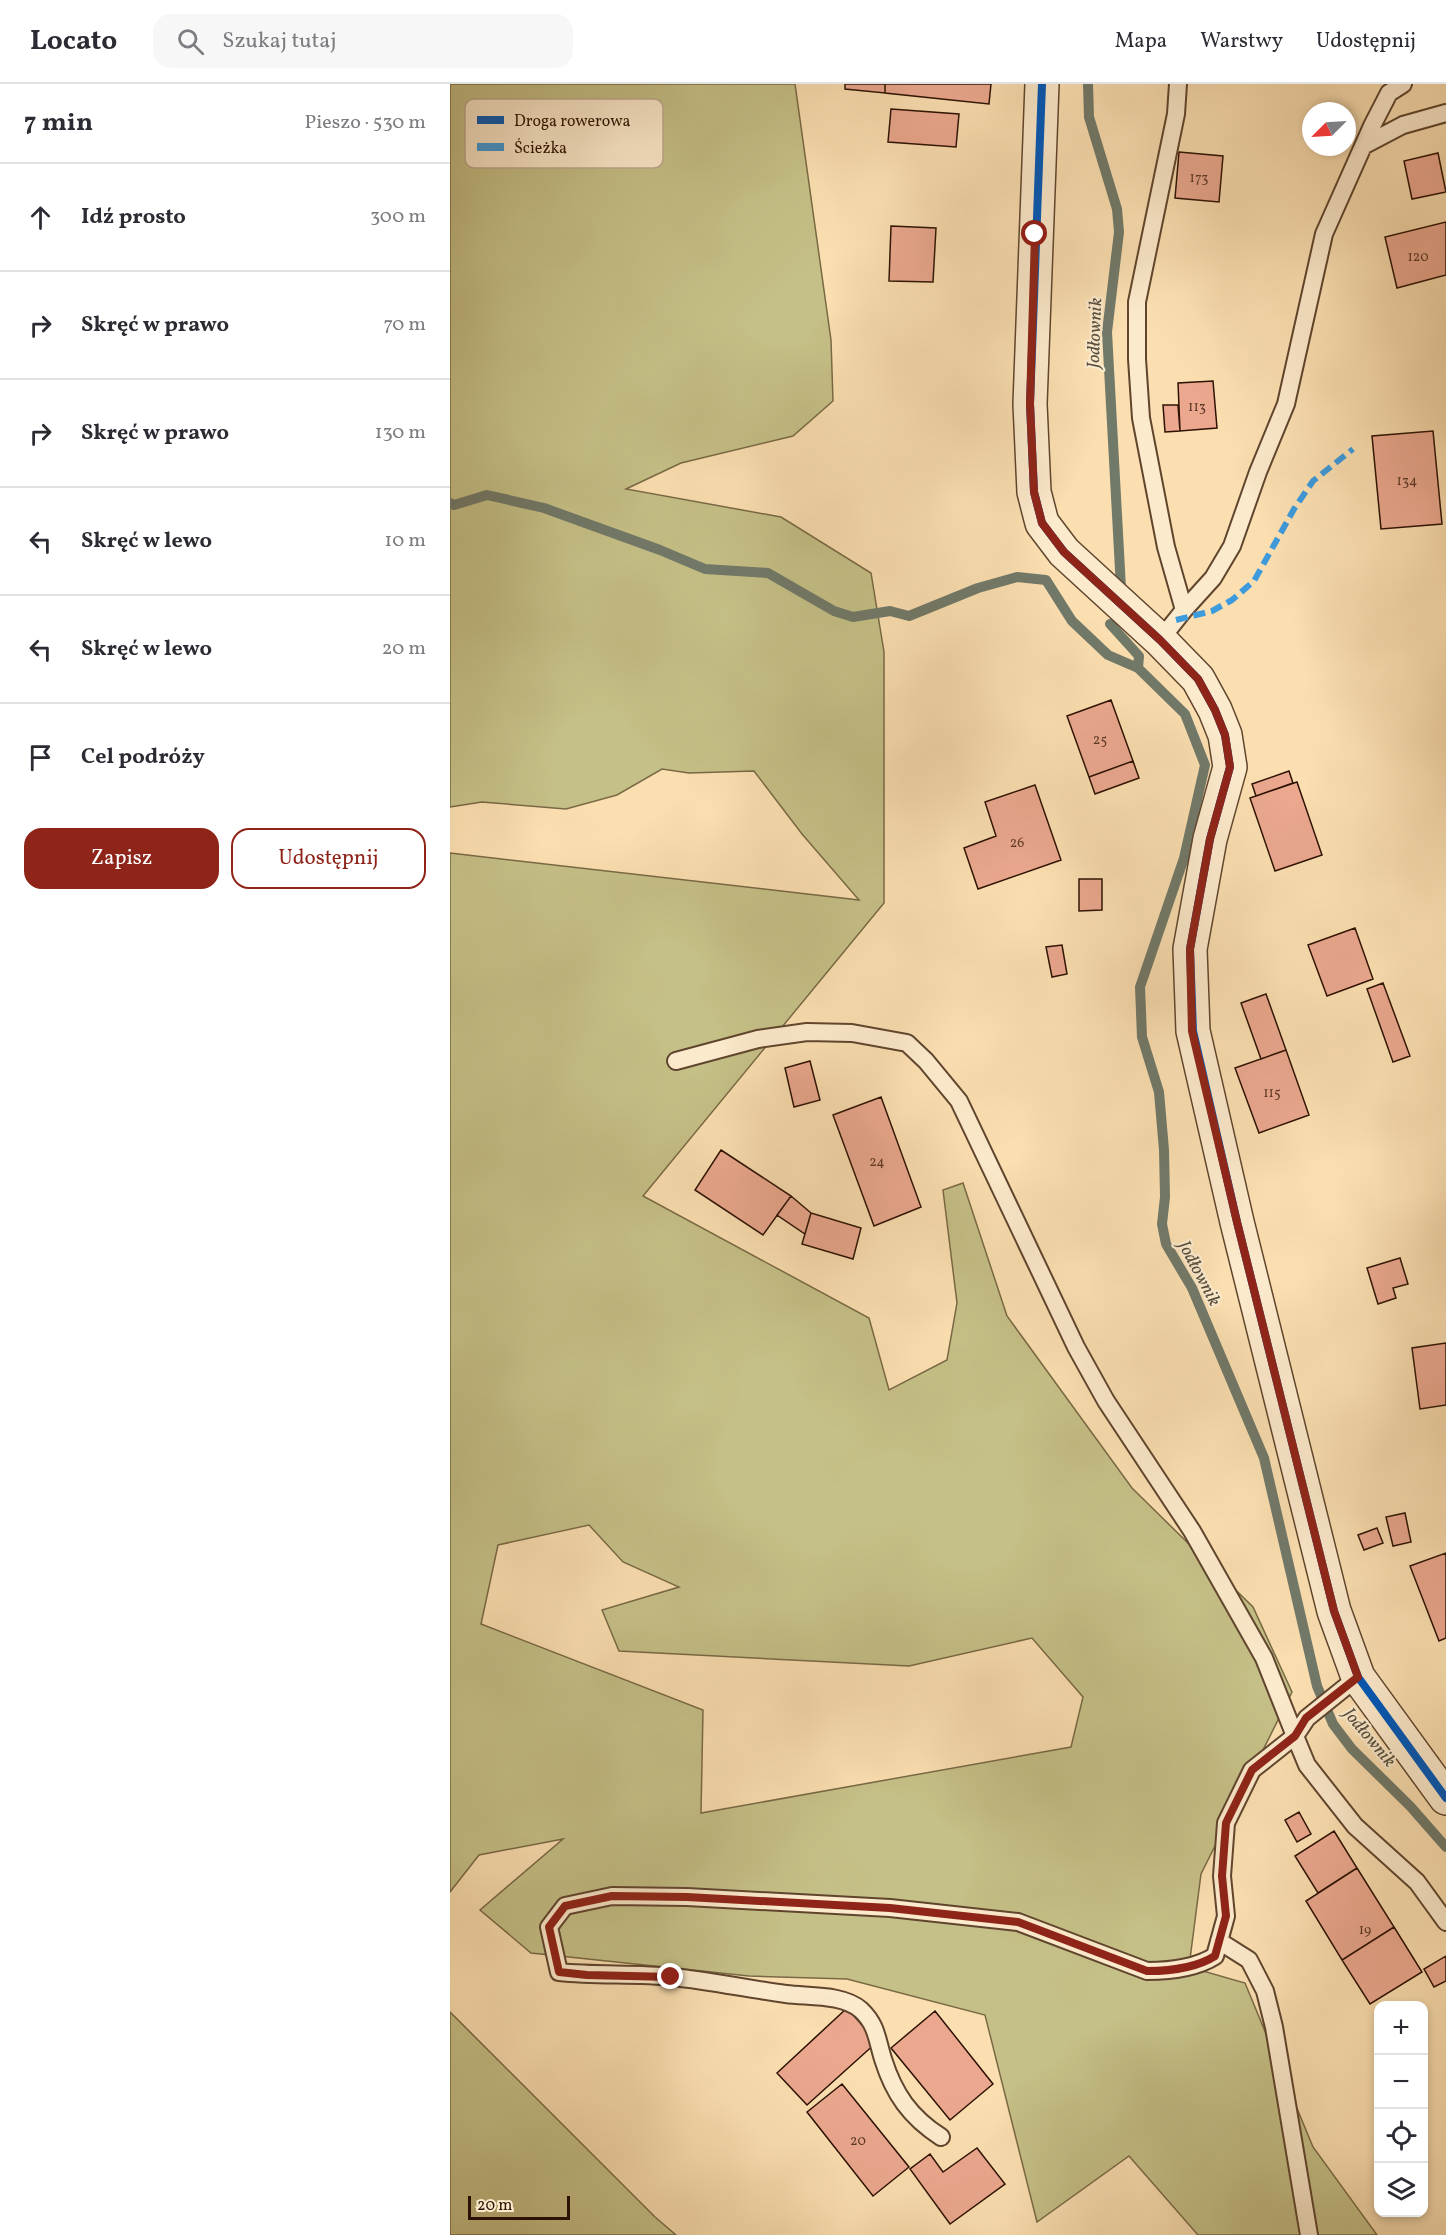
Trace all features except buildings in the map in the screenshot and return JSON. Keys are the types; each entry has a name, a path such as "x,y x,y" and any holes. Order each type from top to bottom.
{"street":[{"path":"1042,84 1030,404 1034,492 1042,523 1064,552 1160,640 1198,679 1215,710 1225,735 1230,767 1210,839 1190,949 1192,1031 1334,1611 1358,1677 1446,1798"}],"lane":[{"path":"1178,84 1176,114 1137,302 1137,359 1141,418 1166,547 1184,610"},
{"path":"1160,640 1213,578 1232,546 1258,472 1286,404 1324,234 1389,93 1403,84"},
{"path":"1363,146 1403,125 1446,112"},
{"path":"676,1061 758,1039 807,1032 852,1033 907,1043 926,1061 959,1101 1076,1347 1106,1401 1192,1531 1264,1658 1307,1765 1355,1826 1417,1882 1446,1922"},
{"path":"941,2137 925,2127 898,2097 883,2058 877,2031 860,2009 839,1999 786,1994 671,1977 559,1972 549,1927 565,1906 612,1896 687,1897 890,1908 1018,1922 1147,1971 1203,1964 1215,1956 1226,1916 1222,1876 1226,1823 1252,1770 1295,1736 1306,1718 1358,1677"},
{"path":"1219,1941 1249,1960 1265,1991 1274,2027 1309,2235"}],"shaded area":[{"path":"450,84 795,84 831,340 833,401 793,436 681,463 626,489 781,517 871,573 884,652 884,903 643,1196 869,1318 889,1390 947,1360 957,1303 943,1190 963,1183 1007,1316 1132,1488 1253,1607 1292,1692 1201,1874 1189,1967 1245,1983 1313,2147 1377,2235 1198,2235 1129,2156 1037,2222 985,2015 847,1979 749,1976 531,1953 480,1910 563,1839 479,1855 450,1892 450,853 859,900 802,834 754,771 689,773 662,769 617,795 566,809 482,802 450,807","holes":["589,1525 623,1562 679,1587 602,1610 619,1651 909,1666 1032,1638 1083,1697 1071,1747 701,1813 703,1710 481,1624 498,1545"]},
{"path":"450,2012 655,2217 676,2235 450,2235"}],"waterway":[{"name":"Jodłownik","path":"1088,84 1089,117 1117,209 1119,232 1107,332 1121,588"},
{"path":"450,503 454,505 487,495 544,508 660,550 705,569 768,573 834,611 853,617 890,611 909,616 978,588 1017,577 1046,580 1072,621 1108,655 1138,668"},
{"name":"Jodłownik","path":"1110,624 1139,656 1138,668 1185,714 1205,765 1184,858 1140,987 1142,1037 1159,1092 1164,1150 1165,1197 1162,1224 1166,1244 1192,1288 1264,1458 1317,1686 1333,1724 1352,1749 1410,1806 1446,1847"}],"marked path":[{"path":"1176,620 1212,611 1232,600 1254,581 1294,509 1313,481 1353,449"}],"cycle path":[{"path":"1042,84 1030,404 1034,492 1042,523 1064,552 1160,640 1198,679 1215,710 1225,735 1230,767 1210,839 1190,949 1193,1031 1237,1222 1334,1611 1358,1677 1446,1798"}],"route":[{"path":"671,1977 559,1972 549,1927 565,1906 612,1896 687,1897 890,1908 1018,1922 1147,1971 1203,1964 1215,1956 1226,1916 1222,1876 1226,1823 1252,1770 1295,1736 1306,1718 1358,1677 1334,1611 1192,1031 1190,949 1210,839 1230,767 1225,735 1215,710 1198,679 1160,640 1064,552 1042,523 1034,492 1030,404 1035,234"}]}
